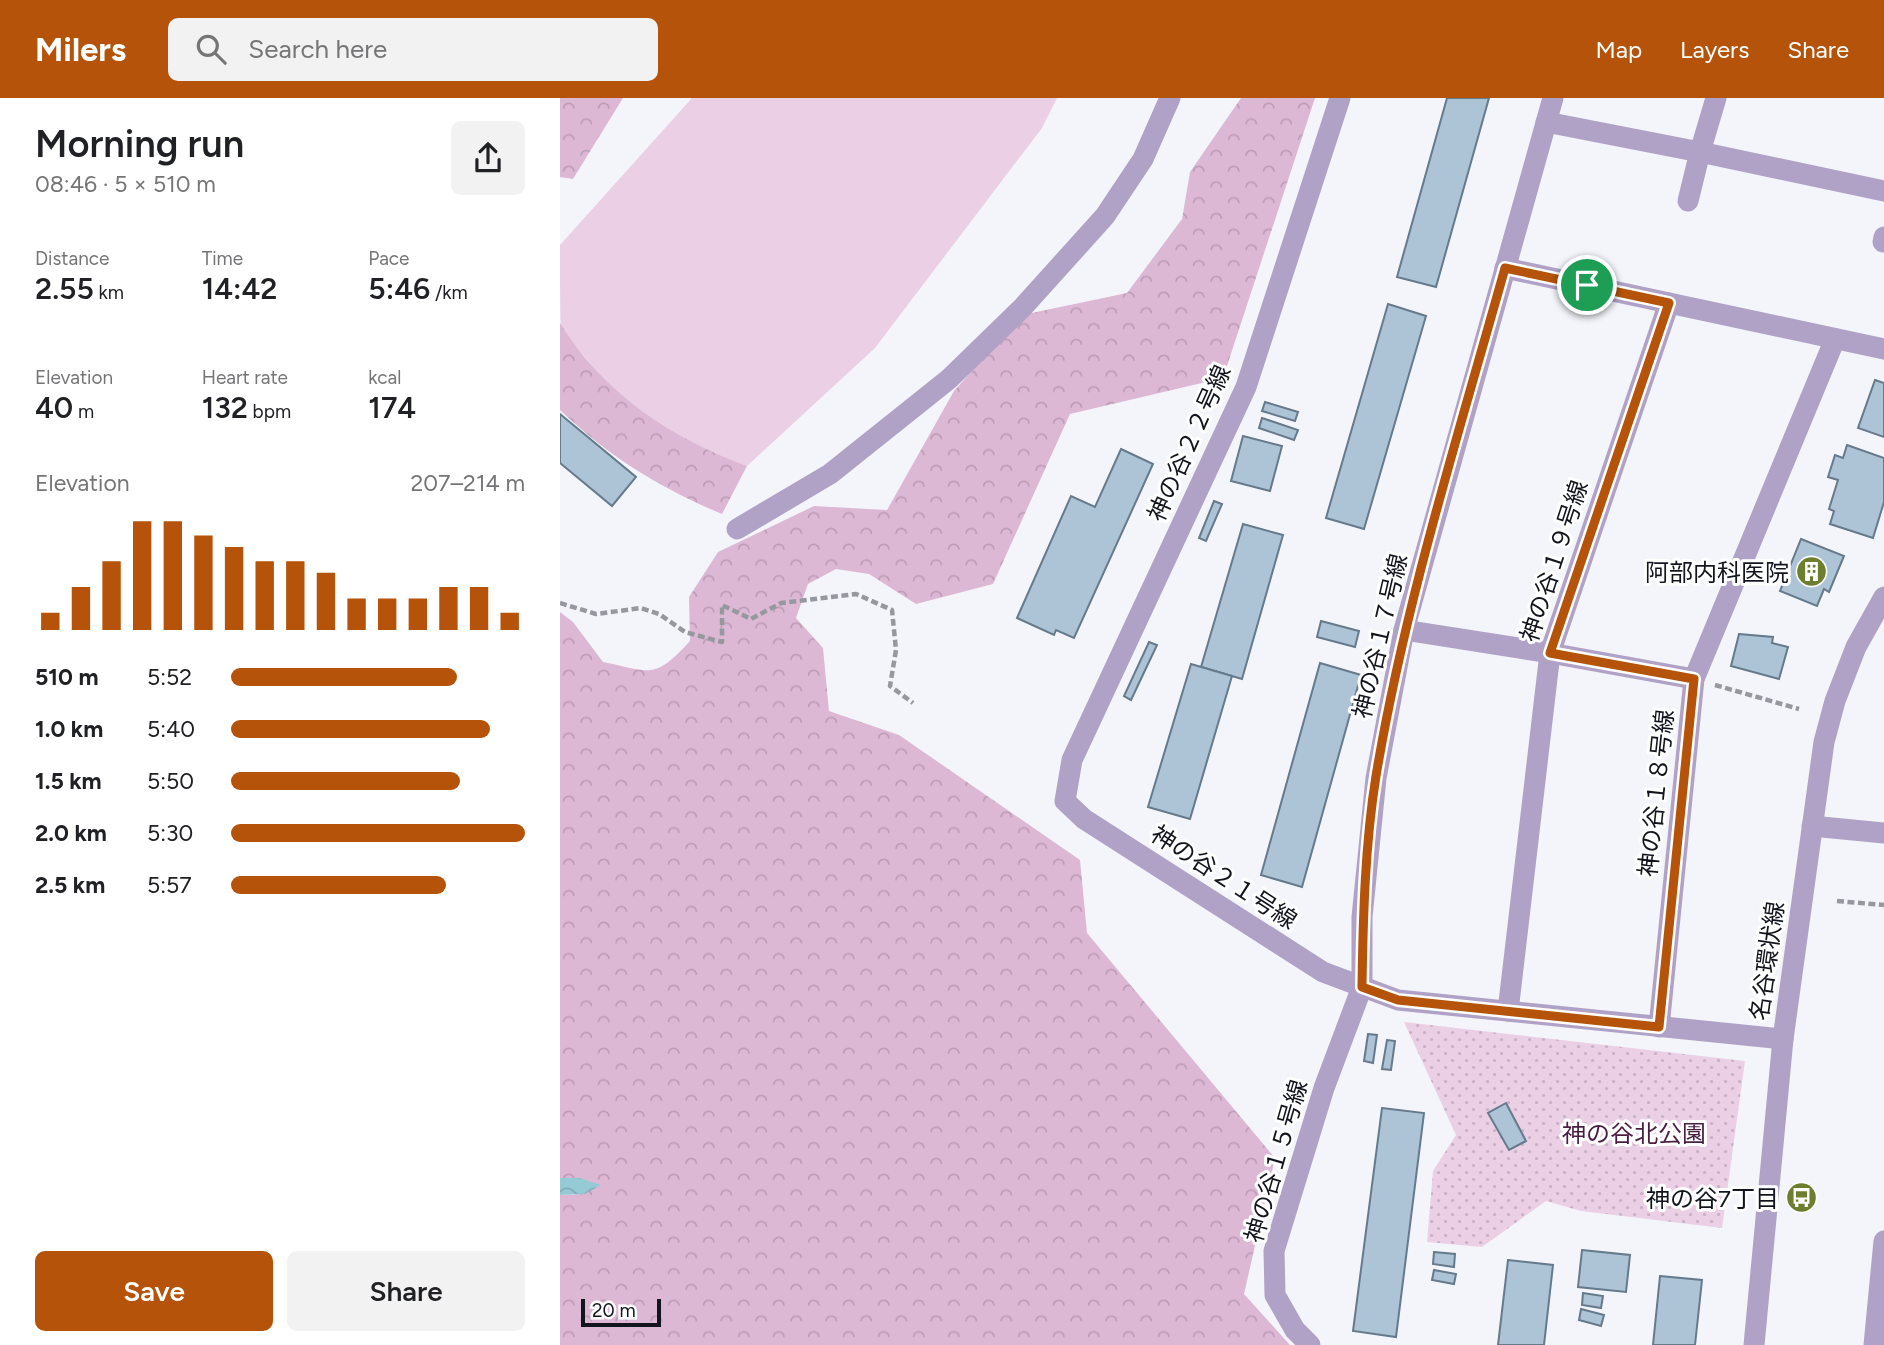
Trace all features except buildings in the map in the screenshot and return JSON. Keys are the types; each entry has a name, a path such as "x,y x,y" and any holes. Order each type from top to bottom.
{"street":[{"path":"737,529 830,474 949,379 1023,307 1105,216 1143,159 1170,98"},
{"name":"神の谷２２号線","path":"1065,800 1072,760 1245,387 1340,98"},
{"name":"神の谷１７号線","path":"1362,987 1363,917 1376,778 1404,630 1553,98"},
{"path":"1688,201 1716,98"},
{"path":"1546,122 1884,191"},
{"path":"1505,268 1884,349"},
{"name":"神の谷１９号線","path":"1508,1011 1550,653 1669,303"},
{"name":"神の谷１８号線","path":"1659,1027 1694,679 1835,339"},
{"name":"名谷環状線","path":"1754,1345 1783,1039 1824,742 1856,647 1884,597"},
{"path":"1404,630 1694,679"},
{"name":"神の谷２１号線","path":"1065,800 1084,819 1323,972 1362,987"},
{"path":"1812,826 1884,832"},
{"path":"1362,987 1398,1000 1783,1039"},
{"name":"神の谷１５号線","path":"1310,1345 1295,1330 1275,1295 1274,1251 1324,1088 1362,987"},
{"path":"1874,1345 1884,1241"}],"path":[{"path":"560,603 596,614 640,608 659,614 685,632 722,642 722,605 751,619 781,603 856,594 892,610 896,650 891,686 913,703"},
{"path":"1694,679 1799,709"},
{"path":"1837,901 1884,905"}],"green space":[{"path":"560,98 623,98 573,179 560,177"},
{"path":"692,98 1057,98 1042,128 875,348 747,466 701,447 658,423 638,408 601,375 571,342 561,326 560,245"},
{"path":"1241,98 1315,98 1223,378 1070,414 993,584 916,604 869,574 836,569 808,584 796,618 823,648 829,711 899,735 1080,860 1087,933 1275,1158 1244,1294 1290,1345 560,1345 560,1195 585,1194 580,1178 560,1178 560,612 573,622 603,662 651,670 668,662 690,641 689,597 718,552 814,506 887,510 954,391 1022,315 1127,293 1182,219 1190,172"},
{"path":"560,323 597,371 642,411 692,442 747,466 722,514 636,470 578,427 560,410"},
{"name":"神の谷北公園","path":"1404,1022 1745,1061 1722,1228 1581,1211 1546,1201 1482,1247 1427,1242 1433,1171 1456,1135"}],"water":[{"path":"560,1178 580,1178 601,1185 585,1194 560,1195"}],"place":[{"name":"阿部内科医院","path":"1812,572"},
{"name":"神の谷7丁目","path":"1802,1198"}],"route":[{"path":"1505,268 1587,285 1669,303 1550,653 1694,679 1659,1027 1398,1000 1362,987 1363,917 1376,778 1404,630 1505,268"}]}
